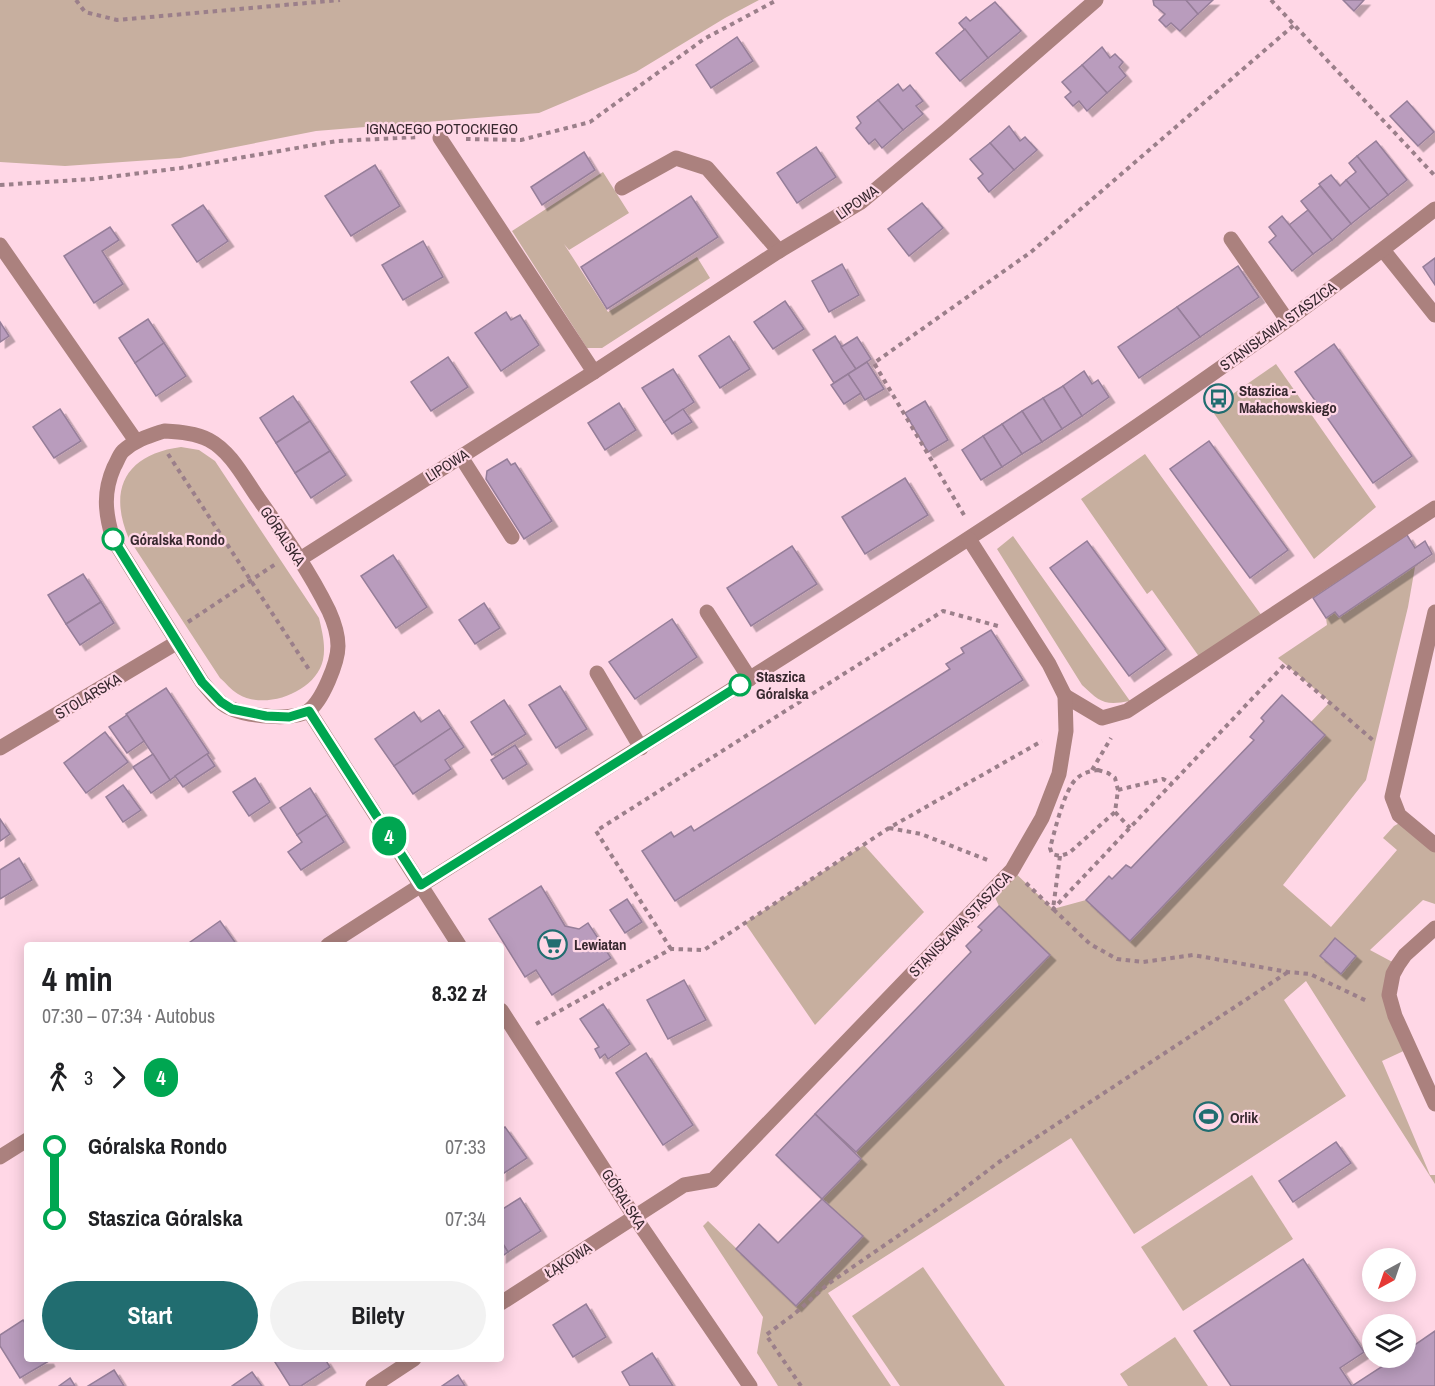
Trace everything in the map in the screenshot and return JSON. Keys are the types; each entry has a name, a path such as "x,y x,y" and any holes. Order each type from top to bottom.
{"street":[{"name":"LIPOWA","path":"298,555 460,457 779,251 861,202 1096,0"},
{"path":"440,138 594,372"},
{"path":"622,188 676,158 707,168 779,251"},
{"name":"STANISŁAWA STASZICA","path":"333,942 969,539 1186,392 1383,250 1435,209"},
{"path":"1230,239 1287,320"},
{"path":"0,245 136,441"},
{"path":"1383,250 1435,315"},
{"name":"GÓRALSKA","path":"164,431 184,432 209,440 223,451 230,457 298,555 329,611 336,629 338,648 334,669 323,692 309,711 289,717 266,716 232,709 221,702 202,682 113,539 107,520 105,495 111,475 121,453 136,441 155,434 164,431"},
{"path":"460,457 512,537"},
{"path":"1065,696 1102,718 1127,711 1435,508"},
{"name":"STANISŁAWA STASZICA","path":"634,1216 684,1185 713,1180 1012,870 1042,818 1059,774 1066,727 1065,696 1050,664 969,539"},
{"path":"707,612 750,679"},
{"path":"1435,612 1392,797 1399,815 1435,845"},
{"name":"STOLARSKA","path":"2,745 173,638"},
{"path":"597,673 641,748"},
{"path":"309,711 457,942"},
{"path":"1435,927 1405,955 1393,974 1389,994 1395,1016 1435,1104"},
{"name":"GÓRALSKA","path":"504,1015 634,1216 750,1386"},
{"path":"0,1157 24,1142"},
{"name":"ŁĄKOWA","path":"504,1301 634,1216"},
{"path":"373,1386 409,1362"}],"path":[{"path":"76,0 85,12 117,20 340,0"},
{"name":"IGNACEGO POTOCKIEGO","path":"0,185 93,179 159,171 338,141 412,136 521,140 590,122 704,39 777,0"},
{"path":"1271,0 1435,176"},
{"path":"968,521 874,363 1031,252 1294,25"},
{"path":"155,434 323,692"},
{"path":"173,638 251,580 298,555"},
{"path":"671,949 596,831 943,611 1030,635"},
{"path":"1053,909 1285,664 1375,742"},
{"path":"536,1024 671,949 704,950 889,828 1066,727"},
{"path":"1098,770 1115,778 1118,790 1115,813 1069,853 1060,856 1052,854 1050,848 1068,794 1074,780 1086,771 1098,770"},
{"path":"1118,790 1163,779 1172,784"},
{"path":"1115,813 1130,828"},
{"path":"889,828 921,834 1012,870 1090,944 1118,958 1143,962 1193,955 1310,974 1395,1016"},
{"path":"1053,909 1060,856"},
{"path":"801,1386 766,1335 828,1284 940,1207 999,1162 1288,972"}],"shaded area":[{"path":"0,0 759,0 636,72 539,113 316,131 180,158 65,166 0,162"},
{"path":"603,172 629,213 569,250 564,244 608,312 697,257 710,278 602,348 587,348 512,231"},
{"path":"1276,364 1376,507 1314,559 1211,409"},
{"path":"181,447 199,450 215,461 319,618 324,644 323,660 311,681 288,695 275,699 249,699 235,692 220,678 129,539 120,504 126,476 147,457"},
{"path":"1145,454 1262,616 1200,658 1152,590 1147,594 1081,499"},
{"path":"1013,536 1130,701 1108,703 1093,695 1082,685 997,549"},
{"path":"1432,554 1415,567 1408,607 1366,780 1283,885 1331,927 1397,850 1383,838 1394,826 1405,820 1435,845 1435,904 1423,900 1370,950 1398,965 1389,995 1410,1048 1382,1061 1430,1175 1435,1175 1435,1184 1306,981 1284,1000 1346,1096 1134,1234 1071,1138 828,1293 891,1386 778,1386 757,1353 763,1317 703,1226 708,1221 795,1305 863,1236 822,1199 861,1159 856,1152 1049,955 999,906 992,891 1012,870 1053,909 1086,900 1130,940 1325,736 1311,722 1330,702 1278,658 1327,625 1326,618 1335,612 1339,617","holes":["1335,938 1356,956 1341,974 1320,956"]},
{"path":"864,845 924,912 815,1025 745,923"},
{"path":"1252,1175 1293,1239 1183,1311 1141,1247"},
{"path":"923,1267 1005,1386 900,1386 852,1316"},
{"path":"1175,1337 1208,1386 1128,1386 1120,1374"}],"building":[{"path":"1153,0 1186,0 1198,14 1180,31 1171,23 1166,27 1159,20 1165,14 1154,5"},
{"path":"1186,0 1213,0 1198,14"},
{"path":"1343,0 1364,0 1354,11"},
{"path":"995,2 1021,31 988,58 959,23 966,17 970,21"},
{"path":"965,29 988,58 960,81 936,53"},
{"path":"737,37 753,61 711,88 696,65"},
{"path":"1102,47 1110,58 1115,54 1123,62 1119,67 1126,76 1107,93 1082,65"},
{"path":"1082,65 1107,93 1087,111 1079,101 1073,106 1065,97 1071,92 1062,82"},
{"path":"898,84 903,91 910,85 923,101 916,106 923,114 903,130 878,100"},
{"path":"878,100 903,130 882,148 875,139 869,144 856,128 861,123 857,117"},
{"path":"1407,101 1434,132 1418,146 1390,116"},
{"path":"1009,126 1020,141 1025,137 1037,150 1014,170 990,143"},
{"path":"1376,141 1407,180 1388,195 1357,156"},
{"path":"990,143 1014,170 989,192 978,178 983,174 970,159"},
{"path":"816,147 836,177 797,203 777,173"},
{"path":"584,152 595,170 542,205 531,187"},
{"path":"1357,156 1388,195 1370,209 1346,180 1356,172 1349,163"},
{"path":"375,165 400,206 351,236 325,196"},
{"path":"1331,175 1340,186 1346,180 1370,209 1351,224 1319,184"},
{"path":"1320,186 1351,224 1332,240 1301,201"},
{"path":"691,196 718,237 607,309 581,267"},
{"path":"922,203 943,228 909,256 888,229"},
{"path":"203,205 228,241 197,262 172,225"},
{"path":"1308,210 1332,240 1313,254 1289,225"},
{"path":"1282,216 1313,254 1292,271 1269,242 1276,236 1269,227"},
{"path":"110,227 119,240 102,251 123,284 94,303 64,256"},
{"path":"423,241 443,277 403,300 382,265"},
{"path":"1435,258 1435,285 1423,267"},
{"path":"842,264 859,295 829,312 812,281"},
{"path":"1238,266 1259,297 1200,337 1177,307"},
{"path":"785,301 804,329 773,349 754,322"},
{"path":"1177,307 1200,337 1139,378 1118,347"},
{"path":"506,312 511,320 520,315 539,345 501,371 475,333"},
{"path":"148,319 164,343 135,363 119,338"},
{"path":"0,322 9,336 0,342"},
{"path":"729,336 750,369 720,388 699,356"},
{"path":"835,336 856,369 834,383 813,350"},
{"path":"857,337 871,359 856,369 841,347"},
{"path":"164,343 186,376 156,396 135,363"},
{"path":"1334,344 1412,456 1373,483 1295,372"},
{"path":"448,357 468,387 431,411 411,382"},
{"path":"867,362 884,389 865,400 848,374"},
{"path":"673,369 694,402 664,422 642,388"},
{"path":"1084,371 1092,384 1098,380 1109,397 1082,416 1063,386"},
{"path":"848,374 861,393 844,404 831,385"},
{"path":"1063,386 1082,416 1062,429 1043,398"},
{"path":"293,396 310,421 276,443 260,418"},
{"path":"1043,398 1062,429 1042,442 1022,411"},
{"path":"925,401 948,440 928,452 905,413"},
{"path":"619,403 636,430 605,450 588,423"},
{"path":"60,409 81,441 54,458 33,427"},
{"path":"683,409 692,422 672,434 664,422"},
{"path":"1022,411 1042,442 1022,454 1002,424"},
{"path":"310,421 330,451 295,473 276,443"},
{"path":"1002,424 1022,454 1002,467 983,436"},
{"path":"983,436 1002,467 981,480 962,450"},
{"path":"1209,441 1288,550 1250,578 1170,469"},
{"path":"330,451 346,475 311,498 295,473"},
{"path":"507,459 511,465 515,463 552,521 524,539 486,479 487,471"},
{"path":"905,478 928,515 865,554 842,517"},
{"path":"1407,535 1415,548 1425,541 1432,554 1339,617 1335,612 1326,618 1313,598"},
{"path":"1087,541 1166,649 1129,676 1050,568"},
{"path":"792,546 817,584 751,626 727,588"},
{"path":"393,555 427,607 396,628 361,576"},
{"path":"83,574 101,602 66,624 48,595"},
{"path":"101,602 114,623 80,645 66,624"},
{"path":"484,603 500,628 475,644 459,620"},
{"path":"672,619 697,657 635,699 609,662"},
{"path":"991,630 1023,680 675,901 642,851 671,832 674,837 691,826 694,831 950,669 946,664 964,653 961,648"},
{"path":"560,686 587,729 556,748 529,705"},
{"path":"166,688 209,753 170,780 126,714"},
{"path":"1282,695 1325,735 1130,941 1086,900 1109,876 1112,879 1126,865 1131,868 1254,740 1250,737 1264,721 1261,718"},
{"path":"504,700 526,734 492,755 471,722"},
{"path":"439,710 451,728 394,766 375,739 414,712 421,722"},
{"path":"127,715 144,741 127,753 109,727"},
{"path":"451,728 464,747 445,760 451,769 413,794 394,766"},
{"path":"105,732 128,762 86,793 64,763"},
{"path":"515,745 527,764 503,779 491,760"},
{"path":"153,754 170,780 151,793 133,767"},
{"path":"207,754 215,766 183,787 175,776"},
{"path":"255,778 270,802 249,816 233,792"},
{"path":"123,785 141,810 123,822 106,797"},
{"path":"310,788 327,815 297,835 280,808"},
{"path":"327,815 344,842 301,870 288,852 302,842 297,835"},
{"path":"0,819 10,834 0,841"},
{"path":"19,858 32,880 0,899 0,870"},
{"name":"Lewiatan","path":"541,886 565,926 579,929 588,923 611,958 552,995 536,970 525,977 489,919"},
{"path":"627,899 642,922 625,933 610,910"},
{"path":"999,906 1050,955 856,1152 815,1114 971,952 966,946 982,930 978,927"},
{"path":"220,921 235,942 190,942"},
{"path":"1335,938 1356,956 1341,974 1320,956"},
{"path":"684,980 706,1020 668,1039 647,1000"},
{"path":"603,1004 630,1044 608,1059 605,1054 600,1058 595,1049 599,1047 580,1019"},
{"path":"646,1053 693,1125 663,1145 616,1073"},
{"path":"815,1114 861,1159 822,1199 776,1155"},
{"path":"504,1128 527,1158 504,1173"},
{"path":"1336,1142 1351,1163 1293,1202 1279,1181"},
{"path":"520,1198 541,1231 508,1252 504,1246 504,1208"},
{"path":"822,1199 863,1236 796,1306 736,1249 759,1224 778,1243"},
{"path":"1303,1259 1362,1349 1362,1353 1340,1368 1352,1386 1231,1386 1194,1331"},
{"path":"586,1304 606,1337 573,1357 553,1325"},
{"path":"23,1320 24,1362 47,1362 20,1378 0,1346 0,1335"},
{"path":"1435,1331 1435,1386 1352,1386 1380,1368 1416,1368 1416,1344"},
{"path":"652,1353 673,1386 630,1386 622,1372"},
{"path":"275,1362 327,1362 330,1367 301,1386 290,1386"},
{"path":"114,1370 124,1386 88,1386"},
{"path":"252,1372 262,1386 232,1386"},
{"path":"458,1375 465,1386 442,1386"},
{"path":"70,1378 75,1386 59,1386"}],"bus line":[{"name":"4","path":"113,539 176,643 202,682 221,702 232,709 266,716 289,717 309,711 421,885 740,685"}],"place":[{"name":"Staszica - Małachowskiego","path":"1218,399"},
{"name":"Góralska Rondo","path":"113,539"},
{"name":"Staszica Góralska","path":"740,685"},
{"name":"Lewiatan","path":"553,944"},
{"name":"Orlik","path":"1209,1117"}]}
